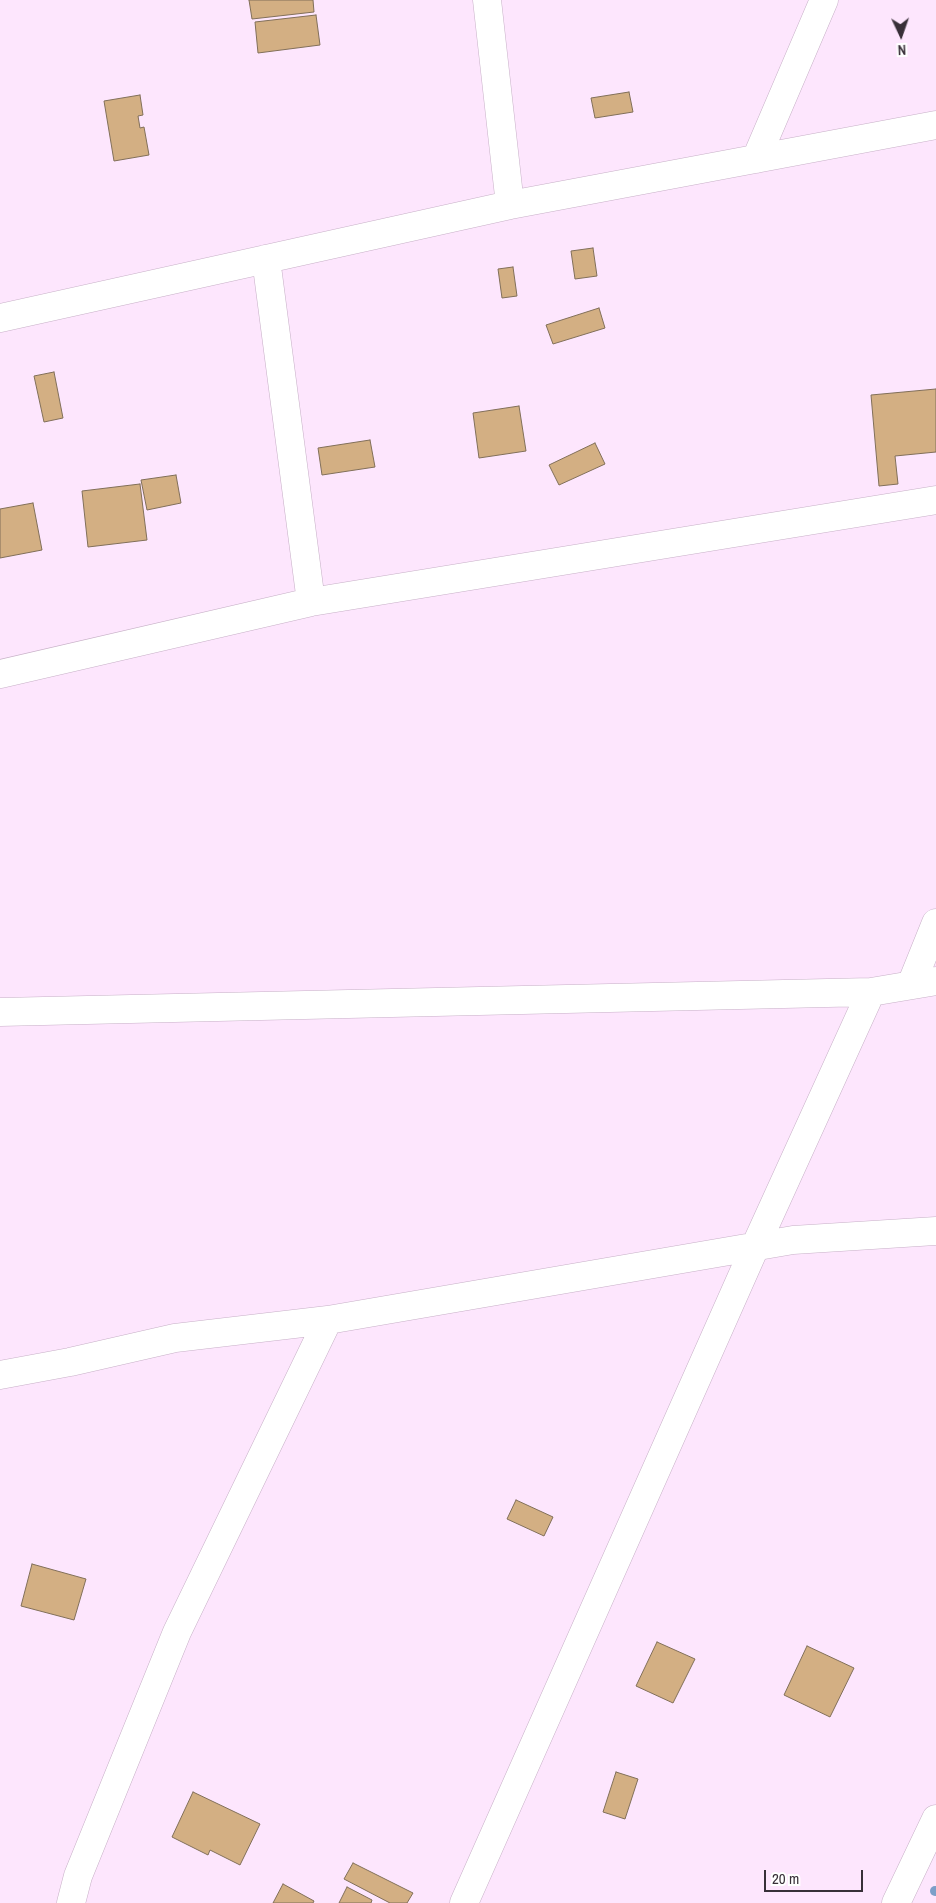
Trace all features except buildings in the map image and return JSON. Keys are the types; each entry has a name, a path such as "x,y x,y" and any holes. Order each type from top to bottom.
{"street":[{"path":"487,0 510,205"},
{"path":"756,159 824,0"},
{"path":"0,318 510,205 936,125"},
{"path":"266,259 311,602"},
{"path":"0,674 311,602 936,500"},
{"path":"0,1012 871,992 924,983 936,923"},
{"path":"464,1903 755,1247 871,992"},
{"path":"0,1375 70,1362 175,1338 328,1320 793,1240 936,1231"},
{"path":"70,1903 78,1876 178,1632 328,1320"},
{"path":"896,1903 936,1819"}]}
